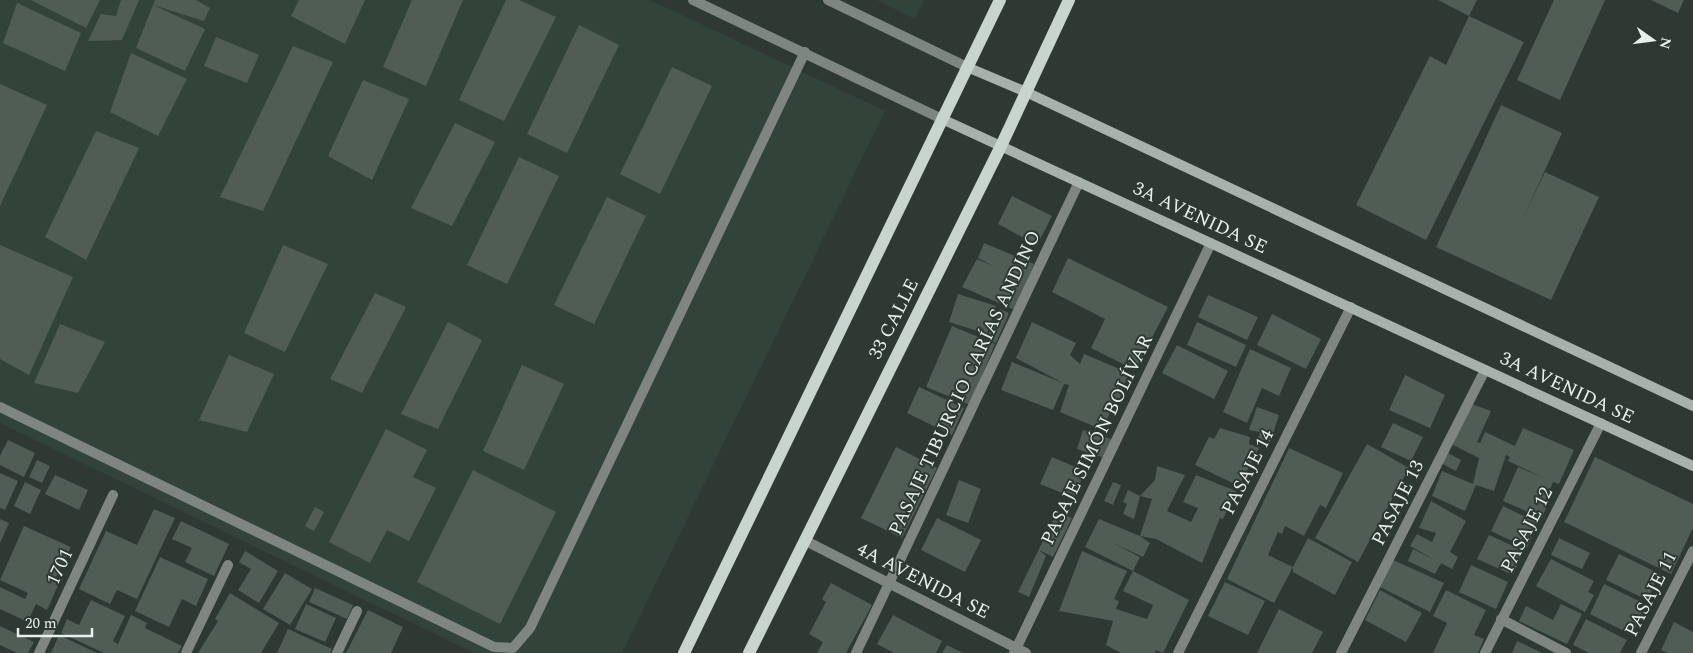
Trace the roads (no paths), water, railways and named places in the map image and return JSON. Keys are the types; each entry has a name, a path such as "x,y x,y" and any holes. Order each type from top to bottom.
{"main road":[{"path":"684,653 1000,0"},
{"name":"33 CALLE","path":"749,653 1001,146 1069,0"},
{"name":"3A AVENIDA SE","path":"968,67 1026,92 1693,406"},
{"name":"3A AVENIDA SE","path":"942,119 1693,466"}],"street":[{"name":"3A AVENIDA SE","path":"693,0 942,119"},
{"name":"3A AVENIDA SE","path":"828,0 968,67"},
{"path":"0,407 494,646 513,648 530,628 805,52"},
{"name":"PASAJE TIBURCIO CARÍAS ANDINO","path":"856,653 1079,182"},
{"name":"PASAJE SIMÓN BOLÍVAR","path":"1015,650 1211,243"},
{"name":"PASAJE 14","path":"1178,653 1350,308"},
{"name":"PASAJE 13","path":"1341,653 1485,370"},
{"name":"PASAJE 12","path":"1485,653 1601,423"},
{"name":"1701","path":"39,653 113,495"},
{"name":"4A AVENIDA SE","path":"804,540 1015,650 1026,653"},
{"name":"PASAJE 11","path":"1641,653 1693,551"},
{"path":"186,653 228,565"},
{"path":"337,653 357,610"},
{"path":"1501,619 1566,653"}]}
